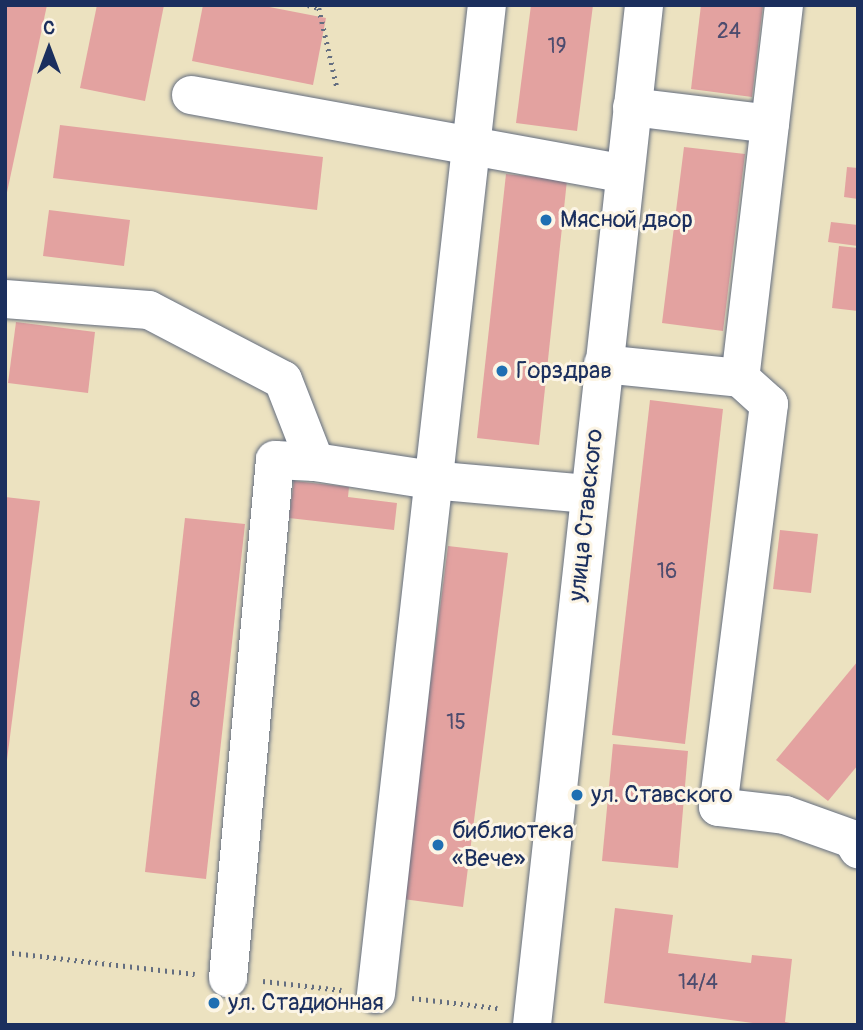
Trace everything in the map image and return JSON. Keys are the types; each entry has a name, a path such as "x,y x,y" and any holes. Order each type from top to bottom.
{"street":[{"path":"376,994 431,480 487,5"},
{"name":"улица Ставского","path":"532,1018 644,5"},
{"path":"740,378 784,5"},
{"path":"191,95 624,174"},
{"path":"632,107 770,124"},
{"path":"5,299 149,310 284,380 315,462"},
{"path":"603,364 740,378 769,404 718,807 785,815 852,839 858,849"},
{"path":"228,978 275,460 315,462 431,480 588,494"}],"path":[{"path":"308,5 319,8 339,95"},
{"path":"5,953 376,994 532,1018"}],"building":[{"path":"5,5 47,5 6,197 5,197"},
{"path":"97,5 164,5 145,101 80,88"},
{"path":"203,5 259,5 326,18 313,85 192,61"},
{"path":"531,5 593,5 577,131 516,123"},
{"path":"701,5 763,5 752,97 691,89"},
{"path":"60,125 323,157 317,210 53,178"},
{"path":"684,147 745,154 723,331 662,323"},
{"path":"847,167 858,168 858,199 844,197"},
{"path":"506,174 567,180 539,445 477,438"},
{"path":"49,210 130,220 124,266 43,256"},
{"path":"831,222 858,225 858,246 828,242"},
{"path":"839,246 858,248 858,311 832,308"},
{"path":"16,322 95,332 88,393 8,383"},
{"path":"650,400 723,409 685,744 612,735"},
{"path":"294,481 349,487 348,497 397,503 394,530 289,518"},
{"path":"5,497 40,501 7,760 5,759"},
{"path":"185,518 245,524 206,879 145,872"},
{"path":"780,530 818,534 811,593 773,589"},
{"path":"448,546 508,553 463,907 403,899"},
{"path":"858,661 858,765 828,801 776,760"},
{"path":"613,744 688,751 678,868 602,861"},
{"path":"615,908 673,915 668,953 751,963 752,955 792,959 785,1022 800,1025 767,1025 604,1003"}],"place":[{"name":"Мясной двор","path":"546,220"},
{"name":"Горздрав","path":"502,371"},
{"name":"ул. Ставского","path":"577,795"},
{"name":"библиотека «Вече»","path":"438,845"},
{"name":"ул. Стадионная","path":"214,1003"}]}
